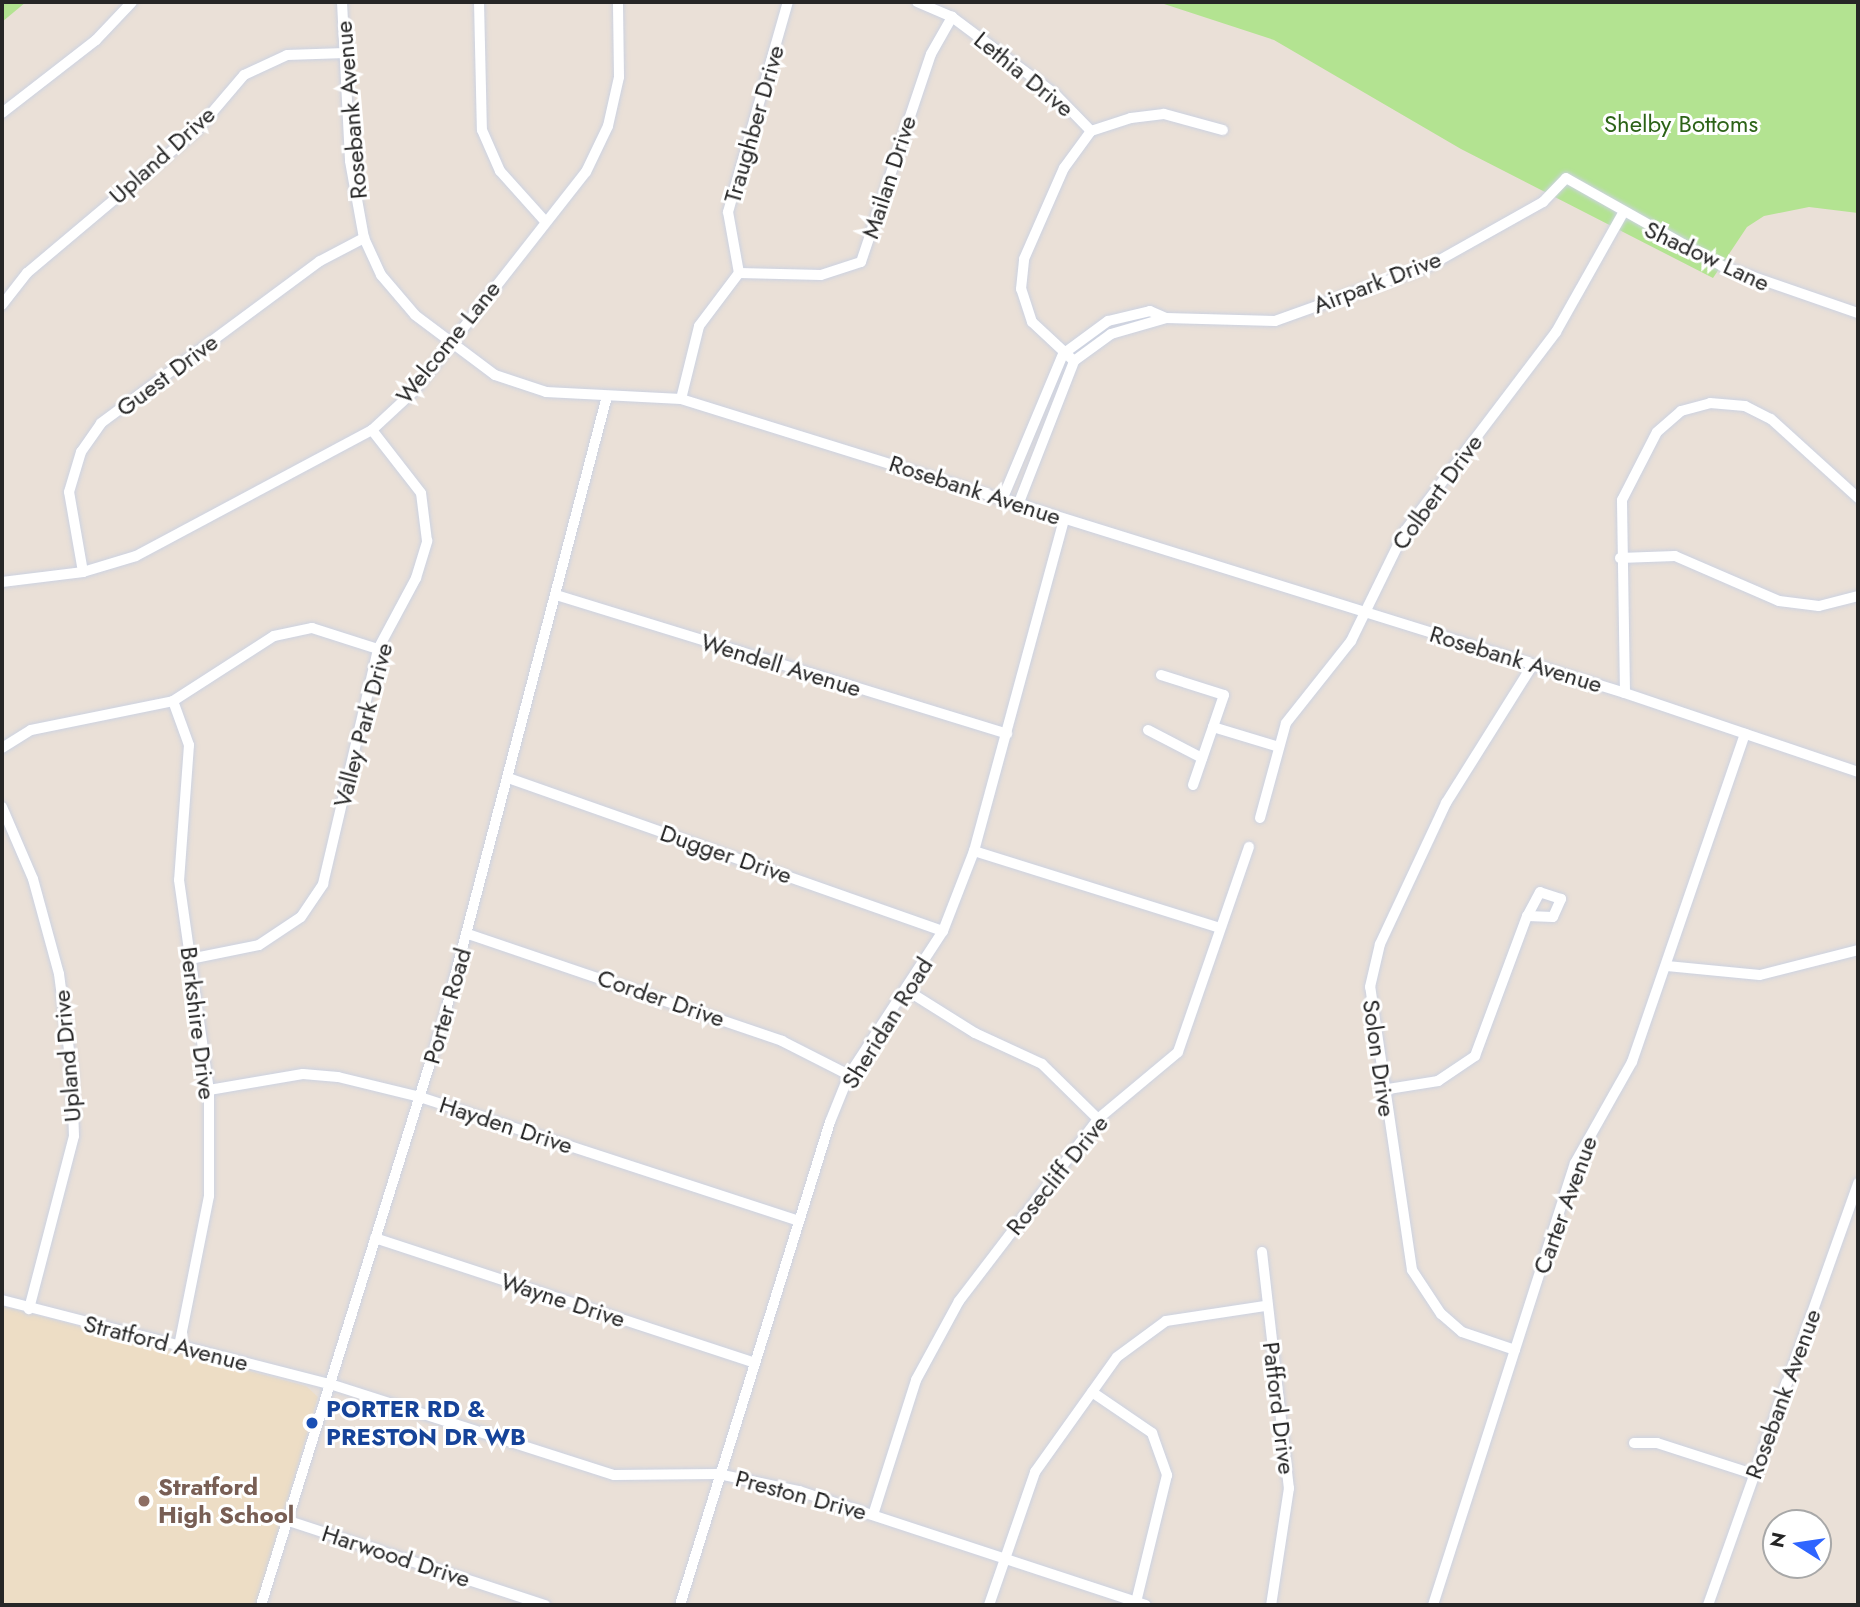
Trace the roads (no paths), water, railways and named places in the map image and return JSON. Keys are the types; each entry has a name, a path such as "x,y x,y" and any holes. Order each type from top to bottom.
{"street":[{"path":"2,113 96,40 132,2"},
{"name":"Rosebank Avenue","path":"342,2 350,161 364,238 398,297 450,344 495,375 546,392 606,400 681,400 1625,693 1858,772"},
{"path":"479,2 482,130 500,171 544,220"},
{"name":"Welcome Lane","path":"2,582 82,572 136,556 372,430 450,344 544,220 586,172 608,126 618,77 618,2"},
{"name":"Traughber Drive","path":"738,273 728,212 788,2"},
{"name":"Lethia Drive","path":"917,2 952,17 1055,94 1091,131"},
{"name":"Mailan Drive","path":"738,273 821,275 861,262 930,54 952,17"},
{"name":"Upland Drive","path":"2,305 27,273 198,129 244,75 287,55 345,52"},
{"path":"1018,505 1074,360 1063,354 1032,322 1021,289 1024,259 1064,168 1091,131 1164,114 1223,130"},
{"name":"Airpark Drive","path":"1074,360 1111,334 1166,318 1275,321 1429,266 1543,202 1566,178"},
{"name":"Shadow Lane","path":"1566,178 1622,215 1768,286 1858,313"},
{"name":"Colbert Drive","path":"1260,818 1279,747 1305,694 1351,641 1405,531 1540,355 1622,215"},
{"name":"Guest Drive","path":"82,572 69,492 81,452 101,423 320,261 364,238"},
{"path":"681,400 699,326 738,273"},
{"name":"Airpark Drive","path":"1063,354 1108,321 1150,312 1166,318"},
{"path":"1002,500 1063,354"},
{"name":"Porter Road","path":"261,1605 420,1097 468,934 606,400"},
{"path":"1625,693 1620,558 1622,500 1637,464 1657,432 1681,411 1710,403 1745,407 1771,419 1858,498"},
{"name":"Valley Park Drive","path":"190,959 258,945 301,917 323,884 378,649 416,578 427,541 421,493 372,430"},
{"name":"Sheridan Road","path":"680,1605 797,1220 849,1075 908,991 943,931 974,851 1064,520"},
{"path":"1620,558 1675,556 1779,601 1819,606 1858,596"},
{"name":"Wendell Avenue","path":"556,595 1007,734"},
{"path":"2,748 31,730 173,701 274,636 312,628 378,649"},
{"name":"Solon Drive","path":"1515,1350 1462,1332 1418,1281 1370,1012 1375,959 1446,803 1532,666"},
{"path":"1161,675 1224,695 1193,785"},
{"name":"Berkshire Drive","path":"173,701 189,745 178,856 209,1090 209,1196 179,1346"},
{"path":"1213,727 1279,747"},
{"path":"1149,730 1202,758"},
{"name":"Carter Avenue","path":"1433,1605 1575,1163 1632,1062 1745,734"},
{"name":"Dugger Drive","path":"508,778 943,931"},
{"name":"Upland Drive","path":"2,807 33,879 59,974 72,1073 74,1136 29,1309"},
{"name":"Rosecliff Drive","path":"873,1515 933,1346 1014,1225 1098,1119 1178,1052 1219,928 1250,847"},
{"path":"974,851 1219,928"},
{"path":"1382,1090 1452,1076 1475,1056 1527,916"},
{"name":"Corder Drive","path":"468,934 782,1041 849,1075"},
{"path":"1667,966 1760,975 1858,950"},
{"path":"908,991 975,1033 1042,1064 1098,1119"},
{"name":"Hayden Drive","path":"209,1090 303,1074 420,1097 797,1220"},
{"name":"Rosebank Avenue","path":"1708,1605 1858,1182"},
{"name":"Wayne Drive","path":"375,1238 752,1362"},
{"name":"Pafford Drive","path":"1262,1252 1265,1306 1285,1420 1289,1488 1271,1605"},
{"name":"Stratford Avenue","path":"2,1300 330,1384"},
{"path":"989,1605 1035,1472 1116,1357 1166,1321 1265,1306"},
{"name":"Preston Drive","path":"330,1384 614,1475 718,1474 873,1515 1141,1604"},
{"path":"1092,1392 1152,1433 1167,1475 1141,1604"},
{"path":"1634,1443 1657,1443 1754,1474"},
{"name":"Harwood Drive","path":"286,1520 545,1605"}],"place":[{"name":"PORTER RD & PRESTON DR WB","path":"312,1423"},
{"name":"Stratford High School","path":"144,1501"}],"park label":[{"name":"Shelby Bottoms","path":"1681,124"}]}
